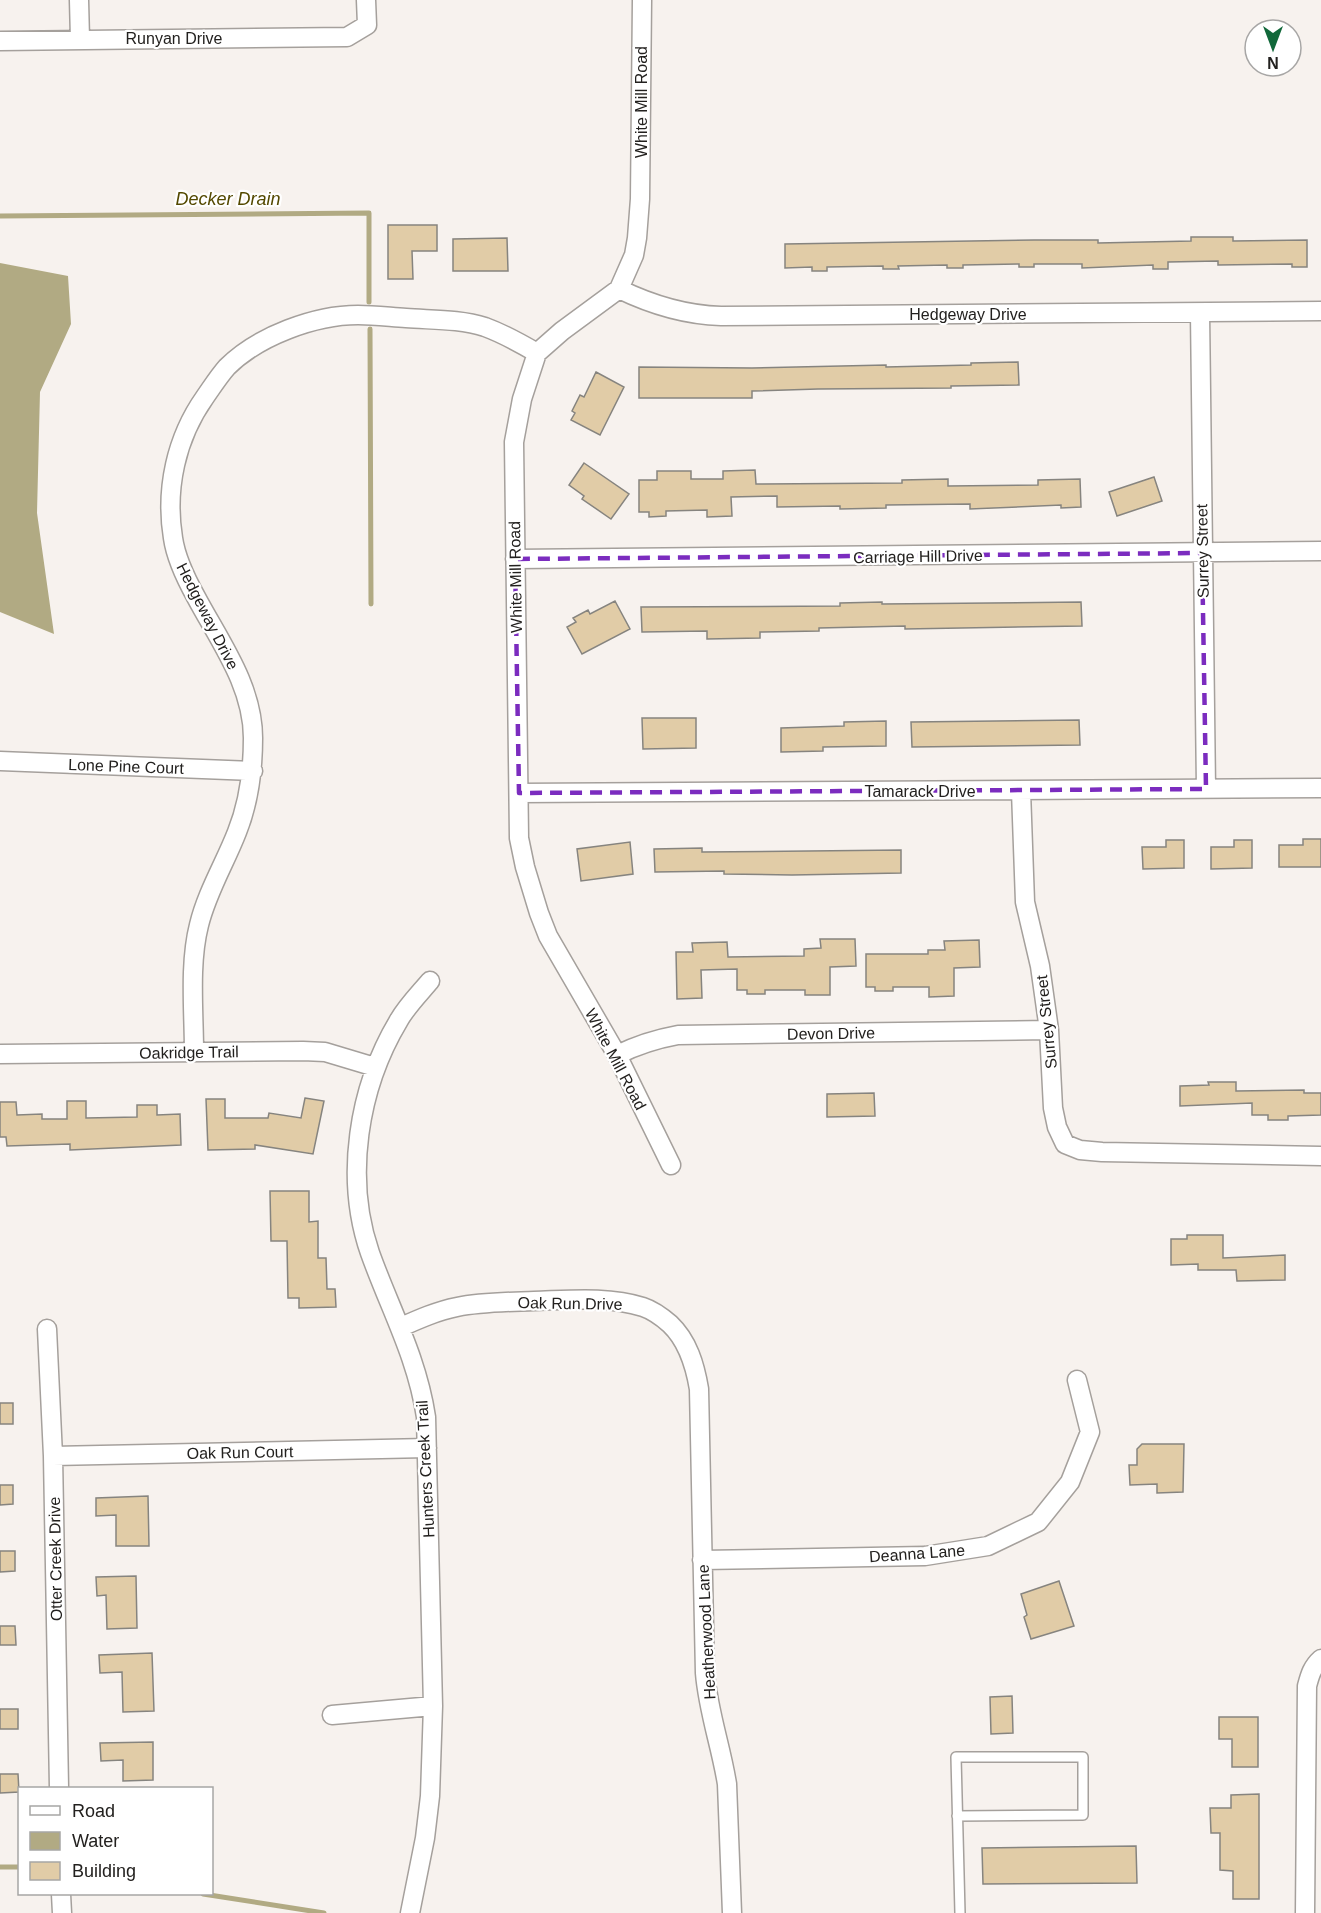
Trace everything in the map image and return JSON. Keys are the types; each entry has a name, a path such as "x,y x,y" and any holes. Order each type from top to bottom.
{"street":[{"path":"79,0 80,39"},
{"name":"Runyan Drive","path":"0,40 347,37 367,25 366,0"},
{"name":"White Mill Road","path":"642,0 640,199 638,238 634,255 619,289 562,331 537,353 522,399 514,442 519,838 538,914 559,956 617,1055 671,1166"},
{"name":"Hedgeway Drive","path":"619,289 666,309 704,315 1321,311"},
{"name":"Surrey Street","path":"1200,313 1206,789"},
{"name":"Hedgeway Drive","path":"194,1052 194,967 198,931 209,894 245,809 253,771 253,735 248,697 186,579 173,540 172,487 176,460 184,434 195,411 227,367 247,351 282,332 335,317 357,315 471,324 509,337 537,353"},
{"name":"Carriage Hill Drive","path":"515,559 1321,551"},
{"name":"Lone Pine Court","path":"0,761 253,771"},
{"name":"Tamarack Drive","path":"519,792 1321,788"},
{"name":"Surrey Street","path":"1021,791 1025,902 1040,966 1049,1030 1053,1108 1057,1127 1065,1144 1080,1150 1102,1152 1321,1156"},
{"name":"Hunters Creek Trail","path":"410,1913 425,1838 430,1796 433,1706 426,1417 423,1396 401,1327 369,1252 359,1198 358,1148 375,1067 399,1019 430,981"},
{"name":"Devon Drive","path":"617,1055 641,1043 678,1035 1049,1030"},
{"name":"Oakridge Trail","path":"0,1054 314,1051 352,1059 375,1067"},
{"name":"Oak Run Drive","path":"401,1327 431,1314 480,1303 600,1300 642,1307 671,1324 684,1341 695,1368 699,1389 699,1421"},
{"name":"Otter Creek Drive","path":"47,1329 53,1456 59,1787"},
{"name":"Deanna Lane","path":"702,1560 925,1556 988,1546 1028,1527 1038,1522 1070,1482 1090,1432 1077,1380"},
{"name":"Heatherwood Lane","path":"699,1421 707,1697 724,1765 732,1913"},
{"name":"Oak Run Court","path":"53,1456 427,1448"},
{"path":"1311,1902 1307,1686 1318,1662"},
{"path":"332,1715 433,1706"},
{"path":"62,1895 62,1913"}],"lane":[{"path":"957,1816 1083,1815 1083,1757 956,1758 957,1816 960,1913"}],"highlighted area":[{"path":"1202,553 1206,789 519,793 515,559"}],"water":[{"path":"0,263 68,276 71,324 40,392 37,513 54,634 0,612"}],"building":[{"path":"388,225 437,225 437,251 412,251 413,279 388,279"},
{"path":"1191,237 1233,237 1233,241 1307,240 1307,267 1292,267 1292,264 1218,265 1218,261 1168,262 1168,269 1153,269 1153,265 1082,268 1082,264 1034,264 1034,267 1019,267 1019,264 963,265 963,268 947,268 947,265 898,266 899,269 883,269 883,266 827,267 827,271 812,271 812,267 785,268 785,244 1034,240 1098,240 1098,243 1191,241"},
{"path":"507,238 508,271 453,271 453,239"},
{"path":"1018,362 1019,385 752,391 752,398 639,398 639,367 752,368 886,365 886,367"},
{"path":"596,372 624,387 600,435 571,420 575,413 572,411 580,395 584,397"},
{"path":"584,463 629,494 611,519 582,499 584,496 569,485"},
{"path":"755,470 756,484 902,483 902,480 948,479 948,486 1038,485 1038,480 1080,479 1081,507 1061,508 1061,505 970,509 970,504 886,505 886,508 840,509 840,506 777,507 777,496 731,497 732,516 707,517 707,510 666,511 666,516 649,517 649,512 639,512 639,480 657,480 657,471 691,471 691,479 723,479 723,471"},
{"path":"1154,477 1162,501 1117,516 1109,492"},
{"path":"615,601 630,629 582,654 567,627 576,622 573,618 588,610 590,614"},
{"path":"882,602 882,604 1081,602 1082,626 819,628 819,631 760,632 760,638 707,639 707,631 642,632 641,607 840,606 840,603"},
{"path":"642,718 696,718 696,748 643,749"},
{"path":"1079,720 1080,745 912,747 911,722"},
{"path":"886,721 886,746 823,747 823,751 781,752 781,728 844,726 844,722"},
{"path":"1303,839 1321,839 1321,867 1279,867 1279,845 1303,845"},
{"path":"1166,840 1184,840 1184,868 1143,869 1142,847 1166,847"},
{"path":"1234,840 1252,840 1252,868 1211,869 1211,847 1234,847"},
{"path":"630,842 633,874 581,881 577,849"},
{"path":"702,848 702,852 901,850 901,873 792,875 724,874 724,871 655,872 654,849"},
{"path":"820,939 855,939 856,966 830,967 830,995 805,995 805,990 765,990 765,994 747,994 747,990 737,990 737,969 701,970 702,998 677,999 676,952 693,952 692,943 727,942 728,957 804,956 804,949 821,948"},
{"path":"979,940 980,967 954,968 954,996 929,997 929,987 893,987 893,991 875,991 875,987 866,987 866,954 928,954 928,950 945,950 944,941"},
{"path":"1208,1082 1236,1082 1236,1091 1304,1090 1304,1093 1321,1093 1321,1115 1288,1116 1288,1120 1268,1120 1268,1115 1252,1115 1252,1103 1180,1106 1180,1086 1209,1085"},
{"path":"874,1093 875,1116 827,1117 827,1094"},
{"path":"305,1098 324,1101 313,1154 255,1145 255,1149 208,1150 206,1099 225,1099 225,1118 268,1118 269,1113 301,1118"},
{"path":"67,1101 86,1101 86,1118 137,1117 137,1105 157,1105 157,1115 180,1114 181,1145 70,1150 70,1144 7,1146 6,1137 0,1137 0,1102 16,1102 17,1115 42,1114 42,1119 67,1119"},
{"path":"270,1191 309,1191 309,1222 318,1221 318,1258 326,1258 327,1289 335,1289 336,1307 299,1308 299,1298 288,1298 287,1241 271,1241"},
{"path":"1187,1235 1223,1235 1223,1258 1285,1255 1285,1280 1237,1281 1236,1270 1198,1270 1198,1264 1171,1265 1171,1239 1187,1239"},
{"path":"0,1403 13,1403 13,1424 0,1424"},
{"path":"1142,1444 1184,1444 1183,1492 1157,1493 1157,1484 1130,1485 1129,1465 1137,1465 1137,1449"},
{"path":"0,1485 13,1485 13,1504 0,1505"},
{"path":"148,1496 149,1546 116,1546 116,1515 96,1516 96,1498"},
{"path":"0,1551 15,1551 15,1571 0,1572"},
{"path":"136,1576 137,1628 107,1629 106,1595 97,1596 96,1577"},
{"path":"1059,1581 1074,1626 1031,1639 1024,1617 1027,1615 1021,1594"},
{"path":"0,1626 15,1626 16,1645 0,1645"},
{"path":"152,1653 154,1711 123,1712 122,1672 100,1673 99,1655"},
{"path":"1012,1696 1013,1733 991,1734 990,1697"},
{"path":"0,1709 18,1709 18,1729 0,1729"},
{"path":"1219,1717 1258,1717 1258,1767 1232,1767 1232,1739 1219,1739"},
{"path":"153,1742 153,1780 123,1781 123,1760 101,1761 100,1743"},
{"path":"0,1774 18,1774 18,1792 0,1793"},
{"path":"1259,1794 1259,1899 1233,1899 1233,1871 1220,1870 1220,1833 1211,1833 1210,1808 1231,1808 1231,1795"},
{"path":"1136,1846 1137,1883 983,1884 982,1848"}],"waterway":[{"name":"Decker Drain","path":"0,216 369,213 369,302"},
{"name":"Decker Drain","path":"370,329 371,604"},
{"path":"0,1867 18,1867"},
{"path":"209,1895 324,1913"}]}
